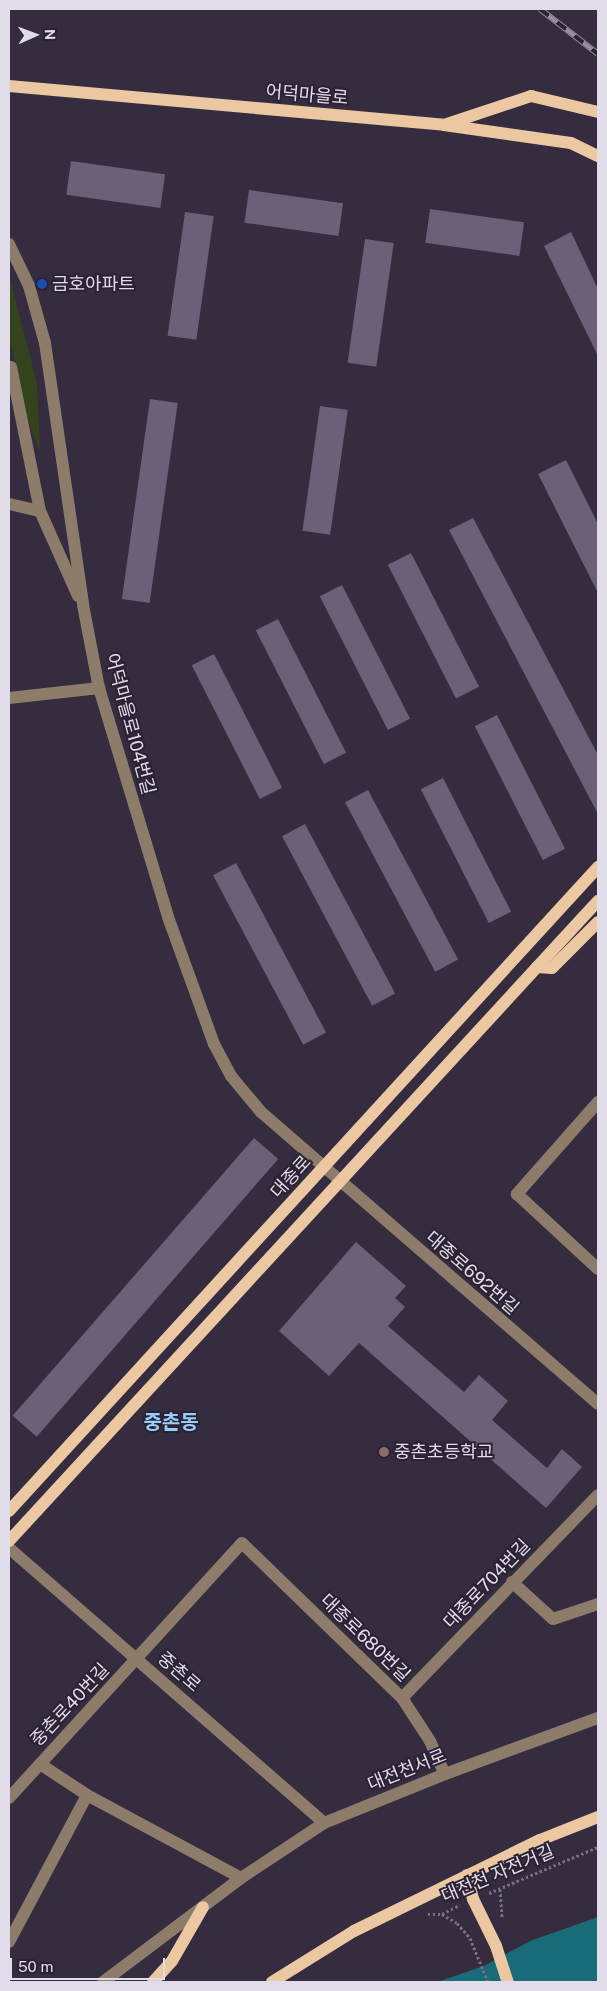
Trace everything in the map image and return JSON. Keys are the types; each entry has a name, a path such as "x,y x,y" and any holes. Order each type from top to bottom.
{"main road":[{"name":"어덕마을로","path":"9,86 444,125 571,143 598,156"},
{"path":"444,125 531,96 598,112"},
{"path":"518,954 598,861"},
{"name":"대종로","path":"9,1511 598,867"},
{"path":"9,1541 598,901"},
{"path":"537,967 552,968 598,922"},
{"path":"272,1982 354,1931 467,1875 598,1817"},
{"path":"467,1875 473,1899 496,1946 508,1982"},
{"path":"153,1982 172,1961 202,1907"}],"street":[{"name":"어덕마을로104번길","path":"9,244 29,286 45,343 83,604 99,688 168,917 214,1044 231,1076 261,1112 323,1168"},
{"path":"11,367 40,511 83,604"},
{"path":"9,504 40,511"},
{"path":"9,698 99,688"},
{"path":"598,1102 517,1194 598,1269"},
{"name":"대종로692번길","path":"323,1168 598,1404"},
{"name":"대종로704번길","path":"402,1698 598,1495"},
{"name":"중촌로40번길","path":"9,1798 242,1543"},
{"name":"대종로680번길","path":"242,1543 402,1698 430,1741 445,1774"},
{"name":"중촌로","path":"9,1548 324,1823"},
{"path":"512,1582 552,1619 598,1604"},
{"name":"대전천서로","path":"102,1982 241,1878 324,1823 445,1774 598,1718"},
{"path":"40,1764 87,1796 241,1878"},
{"path":"9,1942 87,1796"}],"path":[{"name":"대전천 자전거길","path":"420,1916 442,1914 473,1899 598,1847"},
{"path":"500,1889 503,1922"},
{"path":"442,1914 457,1922 470,1938 488,1982"}],"shaded area":[{"path":"9,275 37,383 40,452 25,413 9,334"},
{"path":"598,1917 598,1982 437,1982 484,1966 530,1941"}],"building":[{"path":"71,161 165,174 160,208 66,195"},
{"path":"249,190 343,203 338,236 244,223"},
{"path":"430,209 524,222 519,256 425,243"},
{"path":"185,212 214,216 196,340 168,336"},
{"path":"571,232 598,289 598,356 544,246"},
{"path":"365,239 394,243 376,367 348,363"},
{"path":"150,399 178,403 150,603 122,599"},
{"path":"320,406 348,410 330,535 302,531"},
{"path":"566,460 598,524 598,593 538,474"},
{"path":"473,518 598,755 598,814 449,530"},
{"path":"411,553 479,687 456,698 388,565"},
{"path":"342,585 410,719 388,730 320,596"},
{"path":"278,619 346,753 324,764 256,630"},
{"path":"214,654 282,788 260,799 192,665"},
{"path":"497,715 565,849 543,860 475,726"},
{"path":"443,778 511,912 489,923 421,789"},
{"path":"368,790 458,960 435,972 345,802"},
{"path":"305,824 395,994 372,1006 282,836"},
{"path":"236,863 326,1033 303,1045 213,875"},
{"path":"254,1138 278,1159 37,1437 13,1416"},
{"path":"356,1242 406,1286 395,1298 405,1307 388,1326 464,1392 479,1375 508,1401 492,1420 547,1468 562,1449 582,1467 546,1508 359,1343 329,1376 279,1331"}],"railway":[{"path":"540,9 598,54"}],"place":[{"name":"금호아파트","path":"42,284"},
{"name":"중촌초등학교","path":"384,1452"}],"district":[{"name":"중촌동","path":"171,1422"}]}
